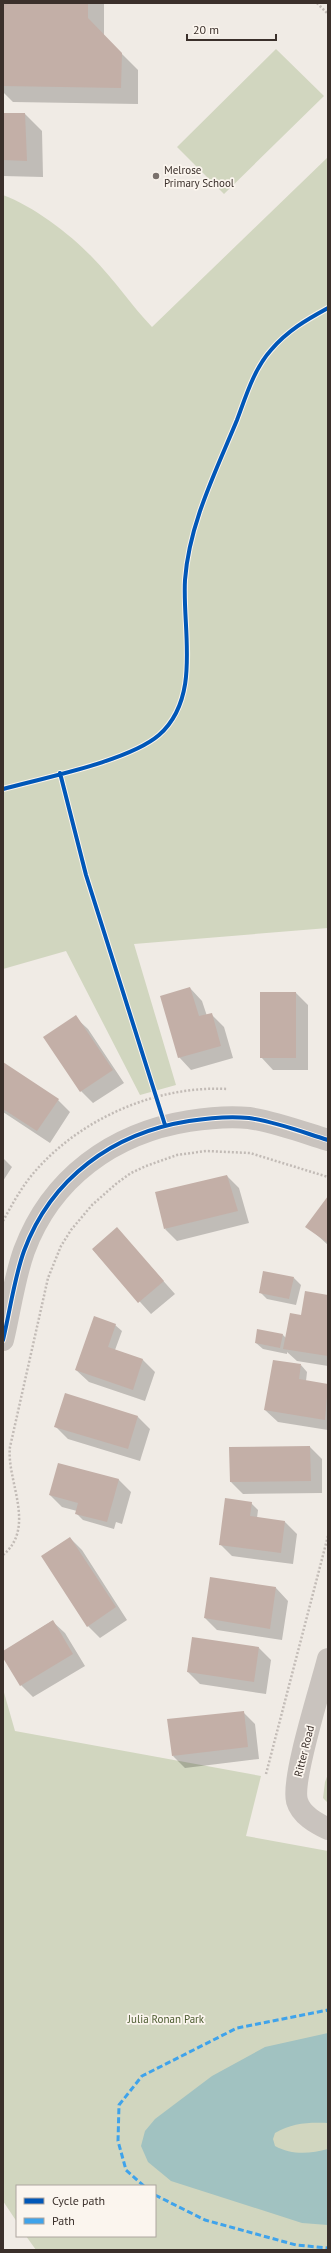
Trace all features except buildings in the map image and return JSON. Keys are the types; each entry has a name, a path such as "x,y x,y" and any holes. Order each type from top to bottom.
{"street":[{"path":"3,1340 24,1252 41,1215 62,1185 89,1161 125,1139 166,1125 207,1118 249,1118 292,1128 328,1140"},
{"name":"Ritter Road","path":"328,1660 297,1780 297,1802 310,1820 328,1829"}],"path":[{"path":"317,3 328,14"},
{"path":"154,1089 166,1125"},
{"path":"3,1555 12,1545 19,1520 20,1507 9,1460 10,1447 48,1278 61,1246 84,1215 117,1183 132,1173 177,1155 206,1151 250,1153 328,1177"},
{"path":"266,1774 328,1536"}],"green space":[{"path":"276,49 324,96 224,194 177,147"},
{"path":"328,157 328,928 134,944 176,1085 140,1095 66,951 3,969 3,195 39,213 73,239 100,265 152,327"},
{"name":"Julia Ronan Park","path":"3,1689 15,1731 261,1776 246,1836 328,1851 328,2250 36,2250 27,2237 156,2237 156,2185 16,2185 16,2220 3,2201"},
{"path":"328,1774 328,1803 323,1798 325,1782"}],"water":[{"path":"328,2033 328,2123 307,2123 294,2125 275,2133 273,2139 275,2146 288,2151 308,2153 328,2149 328,2225 302,2223 171,2181 148,2162 141,2146 145,2131 155,2119 212,2076 265,2047"}],"marked path":[{"path":"143,2185 126,2170 118,2141 119,2105 142,2076 237,2028 328,2010"},
{"path":"156,2196 205,2220 296,2245 328,2248"}],"cycle path":[{"path":"3,789 85,768 128,753 159,735 172,719 181,702 185,682 187,662 185,580 188,559 198,518 212,478 251,383 265,357 277,343 290,332 328,308"},
{"path":"60,773 86,875 165,1125"},
{"path":"3,1340 24,1251 36,1225 50,1202 68,1181 88,1163 111,1148 135,1136 161,1127 189,1121 227,1117 242,1117 269,1122 328,1140"}],"place":[{"name":"Melrose Primary School","path":"156,176"}]}
